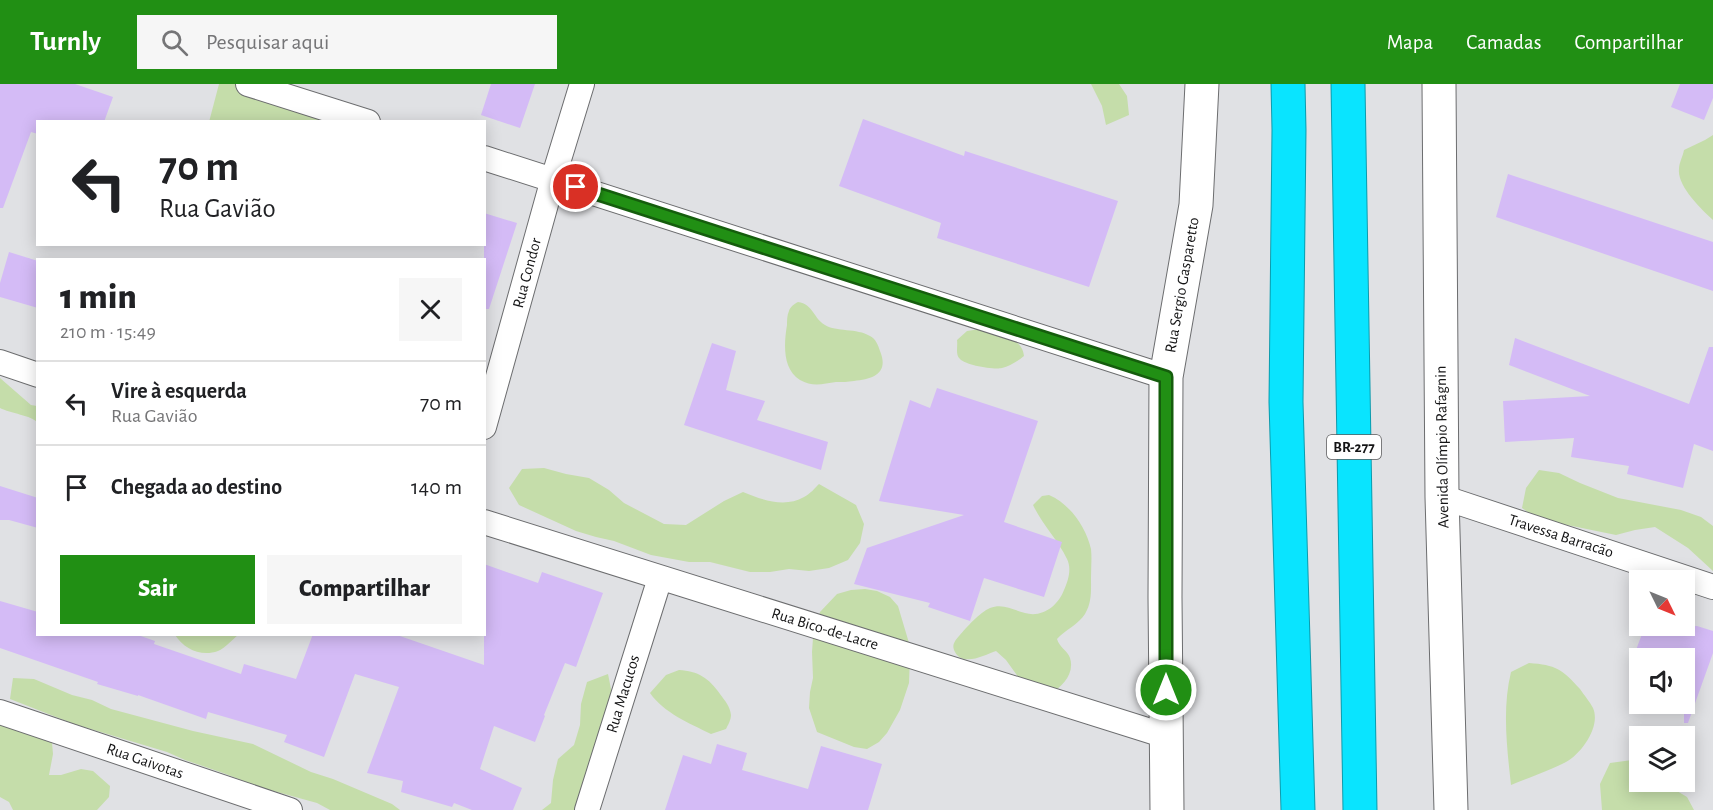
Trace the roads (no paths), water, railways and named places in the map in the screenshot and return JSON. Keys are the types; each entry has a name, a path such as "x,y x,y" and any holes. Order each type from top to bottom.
{"highway":[{"path":"1288,84 1286,402 1298,810"},
{"name":"BR-277","path":"1348,84 1360,810"},
{"path":"1291,810 1298,774"}],"street":[{"path":"248,84 362,120"},
{"name":"Rua Condor","path":"486,420 582,84"},
{"name":"Rua Sergio Gasparetto","path":"1167,810 1166,377 1196,205 1202,84"},
{"name":"Avenida Olímpio Rafagnin","path":"1439,84 1442,497 1451,810"},
{"path":"486,159 1166,377"},
{"path":"0,362 36,374"},
{"name":"Travessa Barracão","path":"1442,497 1713,587"},
{"name":"Rua Bico-de-Lacre","path":"486,523 1166,736"},
{"name":"Rua Macucos","path":"587,810 660,578"},
{"name":"Rua Gaivotas","path":"0,712 290,810"}]}
